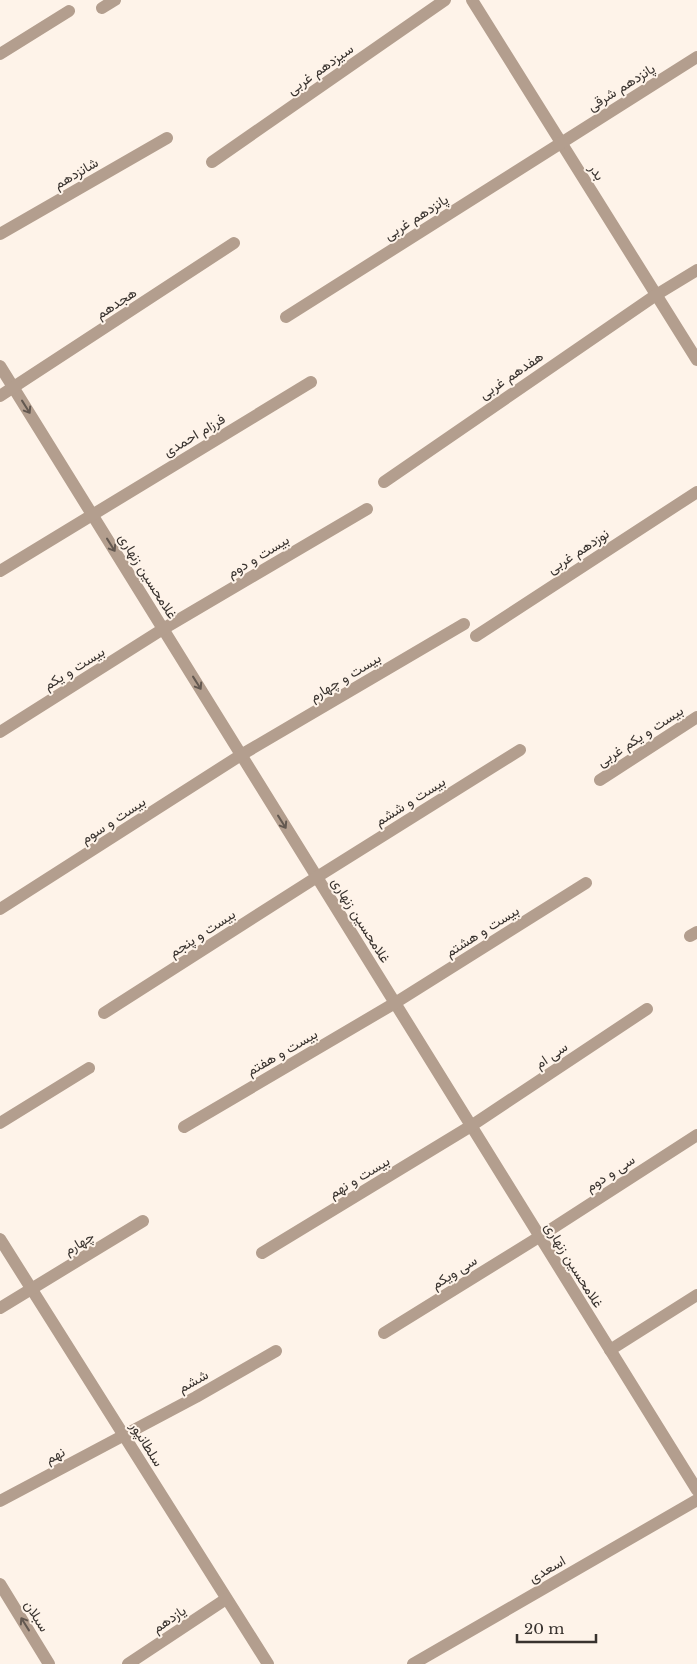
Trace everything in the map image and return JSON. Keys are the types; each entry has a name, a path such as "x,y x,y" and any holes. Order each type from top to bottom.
{"street":[{"path":"102,8 115,0"},
{"name":"سیزدهم غربی","path":"212,162 445,0"},
{"name":"بدر","path":"472,0 697,360"},
{"path":"0,54 70,11"},
{"name":"پانزدهم شرقی","path":"561,143 697,57"},
{"name":"شانزدهم","path":"0,234 167,138"},
{"name":"پانزدهم غربی","path":"286,317 561,143"},
{"name":"هجدهم","path":"0,396 234,243"},
{"name":"هفدهم غربی","path":"384,482 656,295 697,270"},
{"name":"غلامحسین زنهاری","path":"0,366 697,1490"},
{"name":"فرزام احمدی","path":"0,571 311,382"},
{"name":"نوزدهم غربی","path":"476,636 697,492"},
{"name":"بیست و دوم","path":"163,629 367,509"},
{"name":"بیست و چهارم","path":"241,755 464,624"},
{"name":"بیست و یکم","path":"0,732 163,629"},
{"name":"بیست و یکم غربی","path":"600,780 697,717"},
{"name":"بیست و ششم","path":"317,877 520,750"},
{"name":"بیست و سوم","path":"0,909 241,755"},
{"name":"بیست و پنجم","path":"104,1013 317,877"},
{"name":"بیست و هشتم","path":"395,1004 586,883"},
{"name":"بیست و هفتم","path":"184,1127 395,1004"},
{"name":"سی ام","path":"471,1126 648,1009"},
{"path":"0,1123 89,1068"},
{"name":"بیست و نهم","path":"262,1254 471,1126"},
{"name":"سی و دوم","path":"539,1236 697,1135"},
{"name":"چهارم","path":"0,1308 143,1221"},
{"name":"سی ویکم","path":"384,1333 539,1236"},
{"name":"سلطانپور","path":"0,1239 268,1664"},
{"path":"610,1350 697,1295"},
{"name":"ششم","path":"124,1436 276,1351"},
{"name":"نهم","path":"0,1501 124,1436"},
{"name":"اسعدی","path":"413,1664 697,1500"},
{"name":"سبلان","path":"0,1584 49,1664"},
{"name":"یازدهم","path":"128,1664 226,1598"}]}
